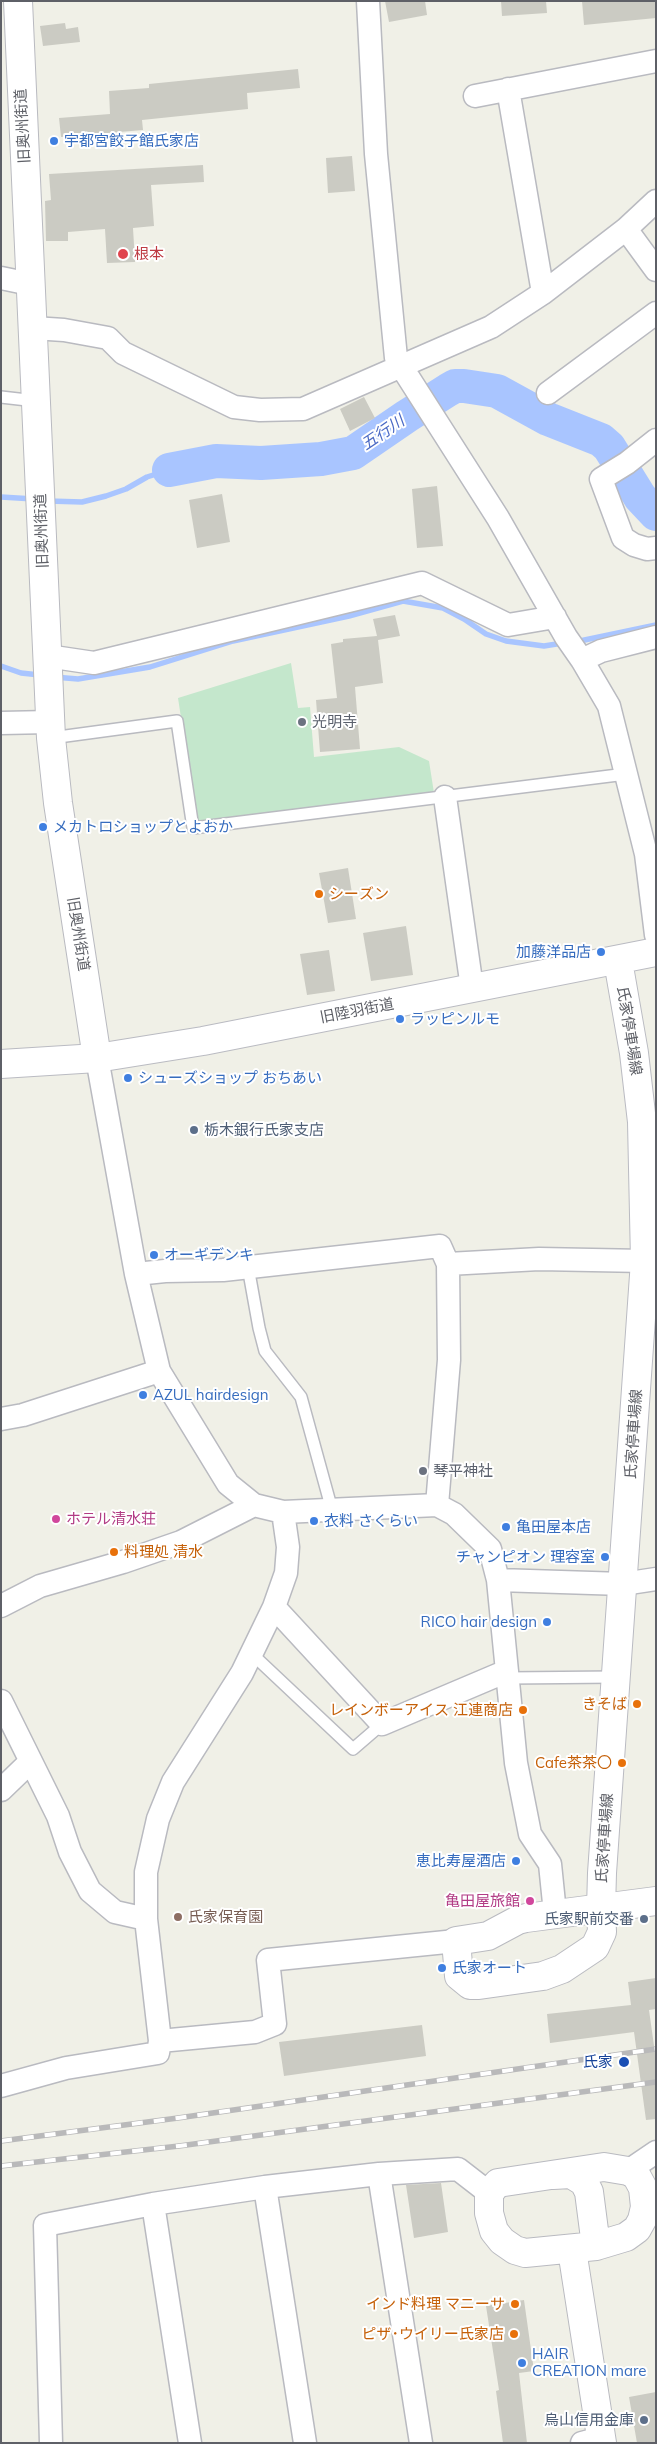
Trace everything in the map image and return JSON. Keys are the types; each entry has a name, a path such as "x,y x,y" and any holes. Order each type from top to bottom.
{"street":[{"name":"旧奥州街道","path":"18,1 50,730 58,803 96,1058"},
{"path":"368,1 377,164 396,358 428,404 498,518 555,618 609,706 646,854 656,935"},
{"path":"475,96 656,61"},
{"path":"508,89 543,293"},
{"path":"33,328 64,330 108,338 123,353 234,407 260,410 303,409 491,327 543,293 626,229 656,201"},
{"path":"626,229 656,270"},
{"path":"1,278 30,284"},
{"path":"548,392 656,313"},
{"path":"656,440 619,469 601,479 623,538 634,545 647,549 656,548"},
{"path":"47,656 94,663 422,583 508,625 555,618"},
{"path":"574,649 600,651 656,637"},
{"path":"1,723 50,730"},
{"path":"445,797 472,988"},
{"path":"618,961 656,952"},
{"name":"旧陸羽街道","path":"1,1064 96,1058 203,1041 618,961"},
{"name":"氏家停車場線","path":"456,1941 459,1976 470,1985 543,1976 562,1969 595,1947 602,1932 602,1873 645,1261 642,1122 634,1053 618,961"},
{"path":"96,1058 136,1274 159,1371 228,1484 254,1505 283,1512 437,1506 454,1514 490,1549 498,1580 516,1763 530,1834 550,1864 555,1913"},
{"path":"136,1274 166,1271 223,1270 440,1246 448,1264 449,1360 437,1506"},
{"path":"448,1264 538,1259 645,1261"},
{"path":"1,1419 23,1415 159,1371"},
{"path":"1,1606 40,1586 123,1562 181,1542 254,1505"},
{"path":"1,2086 66,2068 158,2054 160,2041 146,1918 146,1872 158,1819 172,1782 242,1673 274,1606 286,1574 288,1547 283,1512"},
{"path":"498,1580 623,1584 656,1579"},
{"path":"274,1606 382,1724 507,1674"},
{"path":"1,1701 58,1816 70,1852 90,1891 115,1912 146,1918"},
{"path":"1,1790 30,1762"},
{"path":"160,2041 255,2032 275,2024 268,1960 456,1941 488,1936 518,1920 555,1913 656,1901"},
{"path":"628,2171 656,2152"},
{"path":"604,2168 628,2171 636,2175 643,2188 645,2208 637,2229 626,2237 584,2248 526,2253 515,2250 502,2241 494,2230 490,2213 489,2193 498,2183 553,2175 604,2168"},
{"path":"51,2443 45,2225 153,2204 265,2187 379,2174 458,2169 489,2193"},
{"path":"379,2174 421,2443"},
{"path":"553,2175 571,2174 584,2182 589,2192 584,2248 595,2441"},
{"path":"265,2187 305,2443"},
{"path":"153,2204 190,2443"}],"lane":[{"path":"1,397 36,400"},
{"path":"50,730 177,721 193,828 626,774"},
{"path":"248,1267 265,1351 301,1398 332,1510"},
{"path":"252,1653 353,1749 382,1724"},
{"path":"507,1674 616,1677"}],"green space":[{"path":"291,663 298,708 310,707 314,757 399,747 429,761 434,793 197,823 178,698"}],"building":[{"path":"385,1 425,1 427,15 389,22"},
{"path":"501,1 546,1 547,13 502,16"},
{"path":"582,1 656,1 656,18 584,25"},
{"path":"65,23 66,29 78,27 80,42 43,46 40,26"},
{"path":"298,69 300,88 247,93 248,109 142,120 143,130 61,137 59,118 110,114 109,91 149,88 149,84"},
{"path":"352,156 355,191 328,193 326,158"},
{"path":"203,165 204,182 151,185 154,226 133,228 135,262 107,263 105,229 68,232 68,241 46,241 45,201 51,200 49,174"},
{"path":"364,397 375,418 350,431 340,409"},
{"path":"437,486 443,546 417,548 412,489"},
{"path":"222,494 230,542 197,548 189,500"},
{"path":"395,615 400,636 378,640 383,683 355,687 360,749 320,752 316,700 337,698 331,644 343,642 343,639 377,636 373,619"},
{"path":"348,868 356,919 328,923 319,873"},
{"path":"406,926 413,975 371,981 363,933"},
{"path":"329,950 335,991 307,995 300,954"},
{"path":"656,1978 656,2009 649,2010 656,2060 656,2119 646,2120 634,2032 550,2043 547,2014 631,2005 628,1982"},
{"path":"422,2025 426,2056 284,2076 279,2042"},
{"path":"441,2183 448,2232 414,2238 406,2185"},
{"path":"524,2300 534,2371 519,2373 527,2443 503,2443 496,2391 499,2390 486,2306"},
{"name":"烏山信用金庫","path":"656,2392 656,2443 637,2443 629,2397"}],"waterway":[{"name":"五行川","path":"169,470 216,461 261,463 321,459 353,453 448,390 455,386 464,386 497,391 548,419 601,440 609,447 640,497 656,514"},
{"name":"五行川","path":"48,501 82,502 106,496 126,489 147,477 169,470"},
{"name":"五行川","path":"1,497 34,499"},
{"path":"54,677 78,679 150,667 233,641 349,616 403,601 443,608 486,634 506,641 544,646 563,643"},
{"path":"575,642 656,625"},
{"path":"1,666 21,673 40,675"}],"railway":[{"path":"1,2141 178,2118 656,2049"},
{"path":"1,2166 179,2146 656,2082"}],"place":[{"name":"宇都宮餃子館氏家店","path":"54,141"},
{"name":"根本","path":"123,254"},
{"name":"光明寺","path":"302,722"},
{"name":"メカトロショップとよおか","path":"43,827"},
{"name":"シーズン","path":"319,894"},
{"name":"加藤洋品店","path":"601,952"},
{"name":"ラッピンルモ","path":"400,1019"},
{"name":"シューズショップ おちあい","path":"128,1078"},
{"name":"栃木銀行氏家支店","path":"194,1130"},
{"name":"オーギデンキ","path":"154,1255"},
{"name":"AZUL hairdesign","path":"143,1395"},
{"name":"琴平神社","path":"423,1471"},
{"name":"ホテル清水荘","path":"56,1519"},
{"name":"衣料 さくらい","path":"314,1521"},
{"name":"亀田屋本店","path":"506,1527"},
{"name":"料理処 清水","path":"114,1552"},
{"name":"チャンピオン 理容室","path":"605,1557"},
{"name":"RICO hair design","path":"547,1622"},
{"name":"きそば","path":"637,1704"},
{"name":"レインボーアイス 江連商店","path":"523,1710"},
{"name":"Cafe茶茶〇","path":"622,1763"},
{"name":"恵比寿屋酒店","path":"516,1861"},
{"name":"亀田屋旅館","path":"530,1901"},
{"name":"氏家保育園","path":"178,1917"},
{"name":"氏家駅前交番","path":"644,1919"},
{"name":"氏家オート","path":"442,1968"},
{"name":"氏家","path":"624,2062"},
{"name":"インド料理 マニーサ","path":"515,2304"},
{"name":"ピザ･ウイリー氏家店","path":"514,2334"},
{"name":"HAIR CREATION mare","path":"522,2363"},
{"name":"烏山信用金庫","path":"644,2420"}]}
